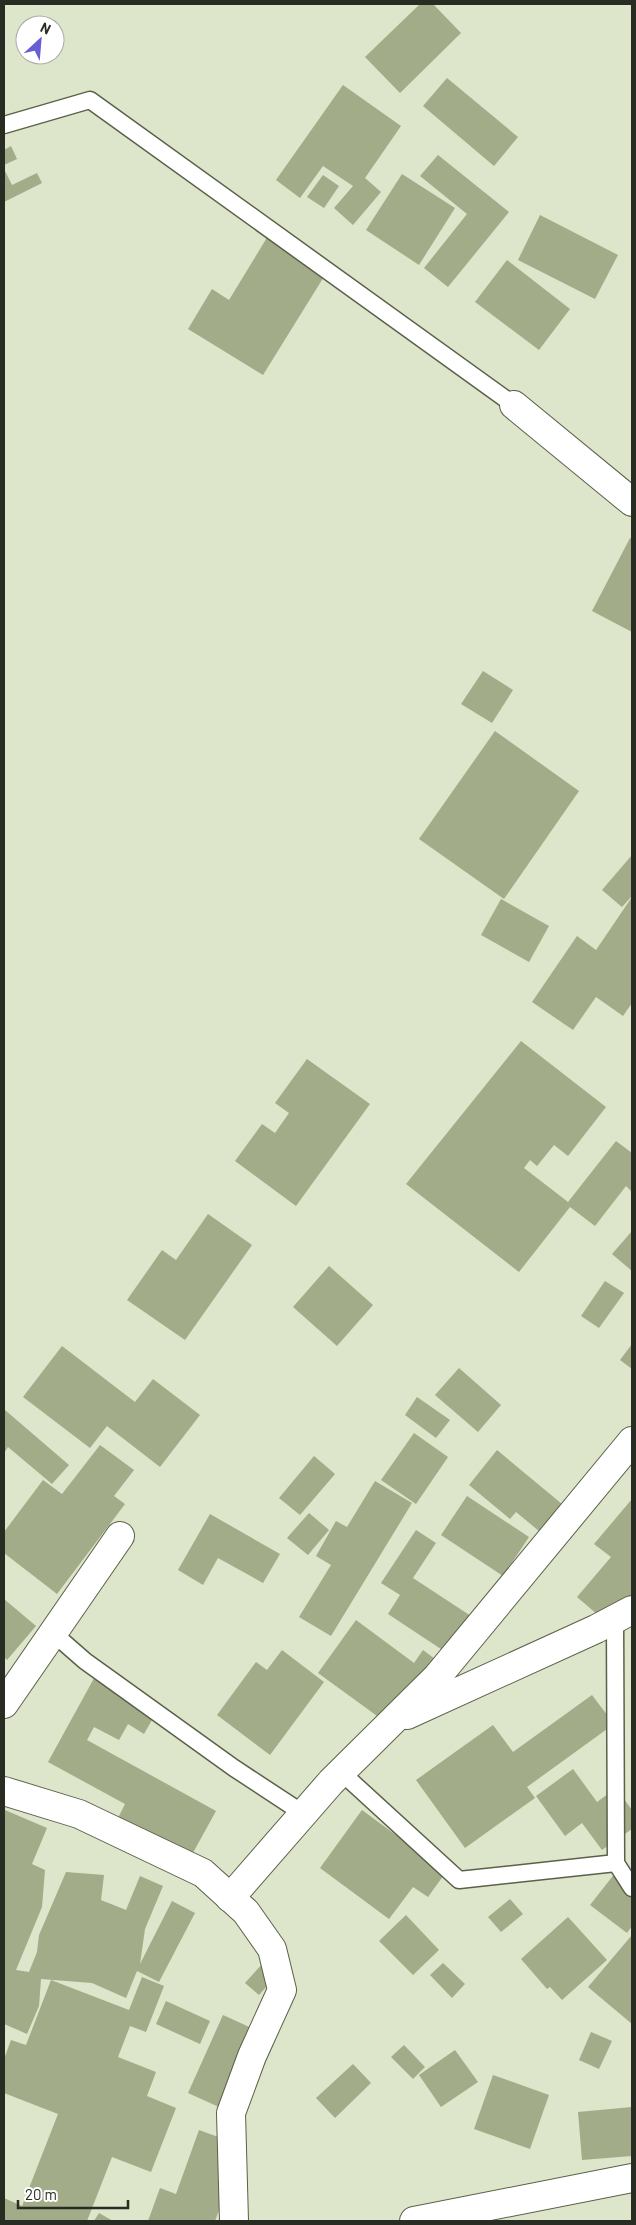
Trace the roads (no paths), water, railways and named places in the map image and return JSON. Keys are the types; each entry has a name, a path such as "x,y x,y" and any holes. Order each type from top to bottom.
{"street":[{"path":"514,406 632,502"},
{"path":"230,1898 341,1772 437,1677 632,1441"},
{"path":"4,1704 120,1536"},
{"path":"390,1723 624,1614"},
{"path":"4,1791 79,1814 202,1873 246,1912 272,1949 282,1990 252,2056 231,2113 234,2221"},
{"path":"414,2221 632,2178"}],"lane":[{"path":"4,125 90,100 514,406"},
{"path":"624,1614 616,1863 632,1888"},
{"path":"53,1633 85,1661 234,1768 304,1814"},
{"path":"341,1772 459,1880 616,1863"}]}
